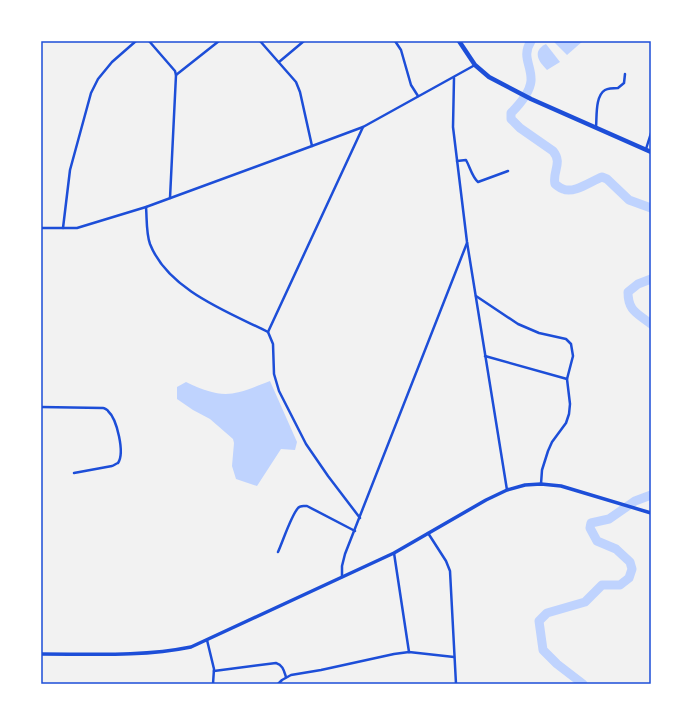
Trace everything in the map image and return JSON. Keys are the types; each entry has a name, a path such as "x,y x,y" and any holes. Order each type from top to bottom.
{"highway":[{"path":"459,41 474,65 489,77 531,99 649,151"}],"street":[{"path":"63,228 70,170 91,93 98,79 108,67 136,41"},
{"path":"149,41 175,71 176,75 170,198"},
{"path":"176,75 219,41"},
{"path":"260,41 296,82 300,92 312,146"},
{"path":"279,62 304,41"},
{"path":"395,41 401,50 411,85 418,96"},
{"path":"41,228 77,228 146,208 312,146 363,126 474,65"},
{"path":"596,128 599,98 604,91 610,88 618,88 624,83 625,74"},
{"path":"454,77 453,127 467,242 507,490"},
{"path":"268,332 363,126"},
{"path":"649,151 651,133"},
{"path":"457,161 466,160 474,179 478,182 508,171"},
{"path":"146,208 150,244 162,266 183,286 211,303 268,332 273,344 274,374 279,391 306,444 360,518"},
{"path":"342,577 342,566 345,554 467,242"},
{"path":"476,296 527,329 569,341 573,356 567,379 570,404 569,414 566,424 552,442 548,451 542,470 541,484"},
{"path":"485,356 567,379"},
{"path":"41,407 103,408 108,411 114,419 118,432 121,454 118,463 112,466 74,472"},
{"path":"41,654 140,653 177,650 191,647 394,553 507,490 525,485 541,484 561,486 651,513"},
{"path":"278,552 298,507 307,506 355,531"},
{"path":"428,533 446,560 450,571 456,684"},
{"path":"394,553 409,652"},
{"path":"207,640 214,671 213,684"},
{"path":"278,684 286,677 291,675 409,652 454,657"},
{"path":"214,671 276,663 280,664 283,668 286,677"}],"water":[{"path":"553,41 583,41 567,55"},
{"path":"546,44 560,62 547,70 539,60 538,56 539,50"},
{"path":"270,381 297,442 295,450 281,449 257,486 236,479 232,466 233,439 210,419 177,399 177,387 186,382 210,392 228,394 237,393"}],"waterway":[{"path":"531,41 527,52 531,75 529,90 511,113 511,119 520,128 553,151 556,155 557,164 554,180 555,184 560,188 572,190 602,177 607,179 629,200 651,208"},
{"path":"651,279 638,284 628,292 628,298 634,311 651,324"},
{"path":"583,684 557,664 543,650 539,621 547,613 585,602 602,585 620,585 629,578 632,569 630,562 616,549 597,541 590,528 591,523 609,519 635,501 651,495"}]}
